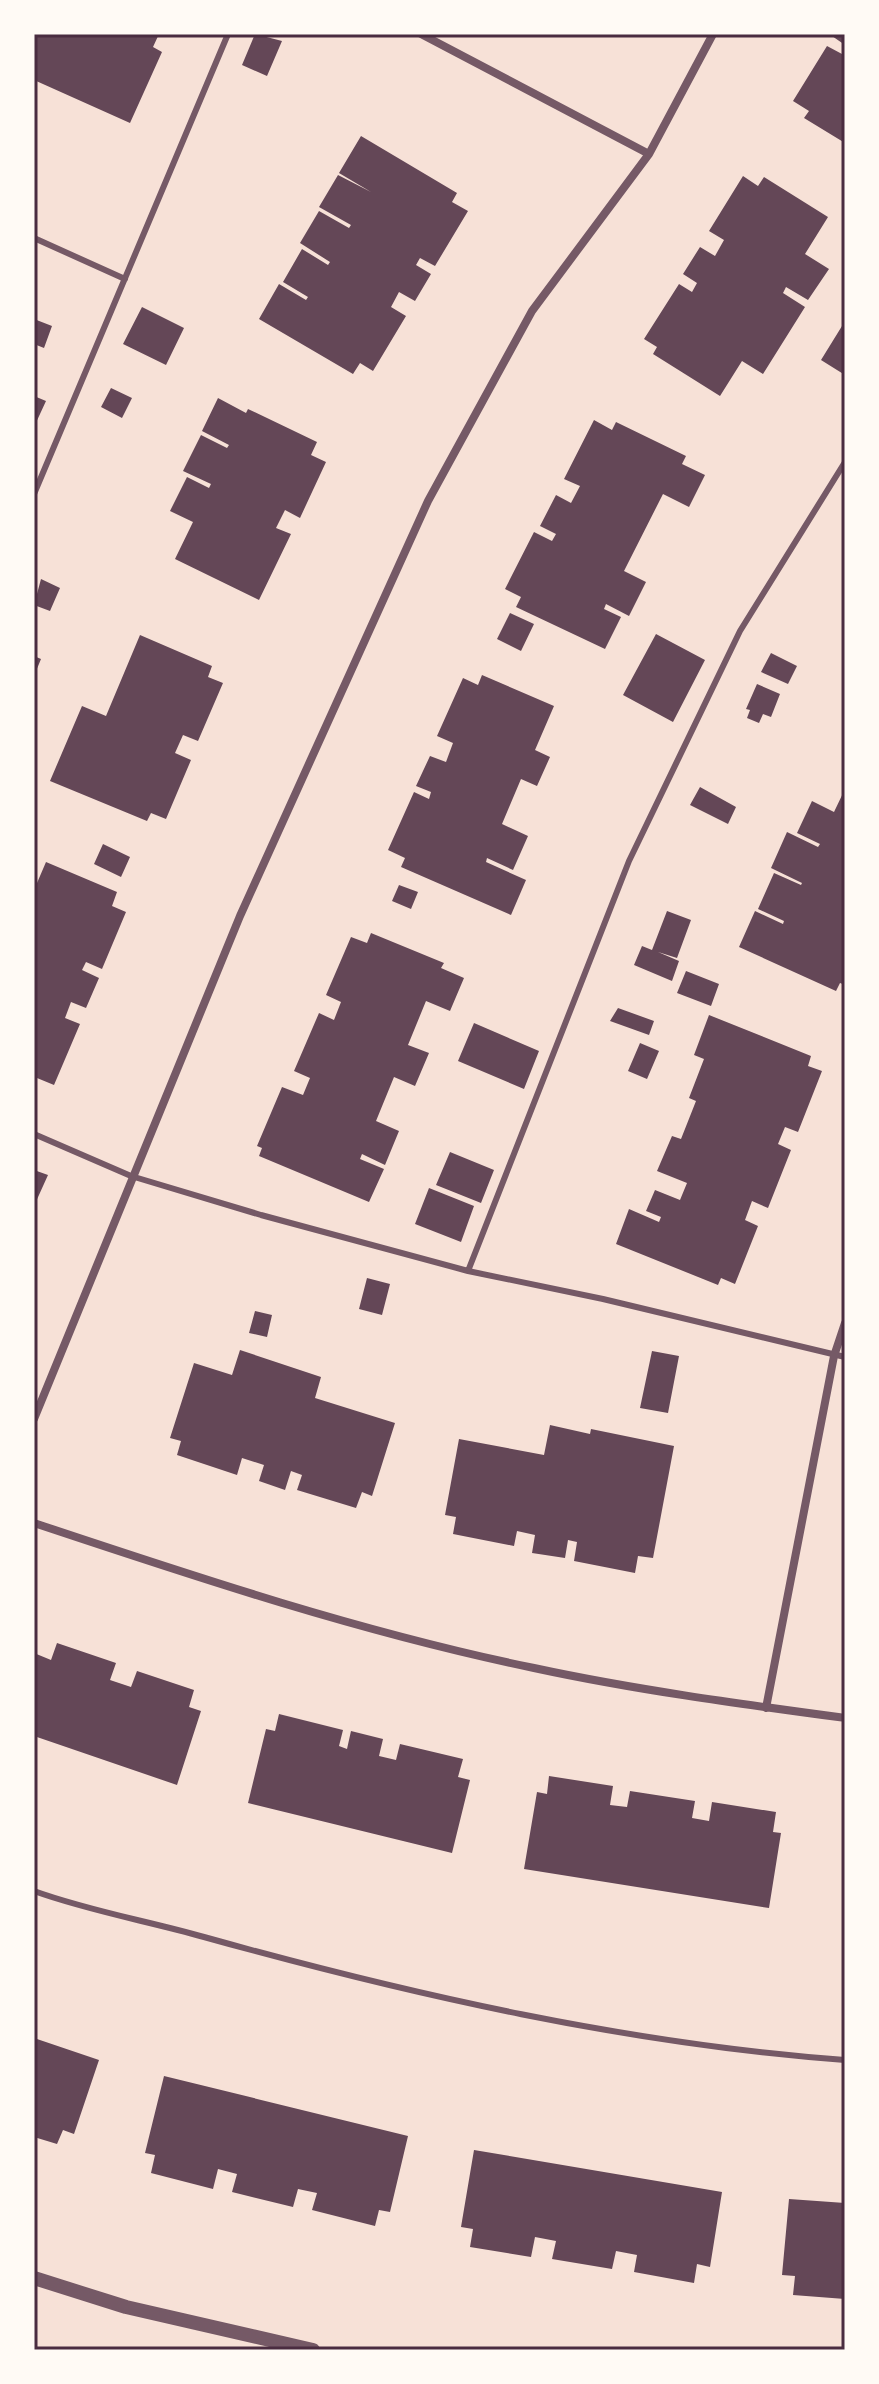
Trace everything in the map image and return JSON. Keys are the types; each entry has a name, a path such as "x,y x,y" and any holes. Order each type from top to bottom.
{"street":[{"path":"421,34 649,154"},
{"path":"34,1419 240,916 428,501 532,311 649,154 713,34"},
{"path":"766,1708 834,1356 845,1323"},
{"path":"34,1523 231,1589 534,1668 766,1708 845,1718"},
{"path":"34,2278 126,2307 313,2350"}],"lane":[{"path":"34,494 228,34"},
{"path":"34,238 125,279"},
{"path":"468,1271 629,861 740,631 845,462"},
{"path":"34,1134 131,1176 468,1271 603,1299 845,1357"},
{"path":"34,1891 304,1965 457,1999 740,2052 845,2060"}],"building":[{"path":"34,34 159,34 153,47 162,52 130,123 34,80"},
{"path":"255,34 282,41 267,76 242,65"},
{"path":"845,34 845,45 832,36"},
{"path":"827,46 842,54 845,49 845,143 804,118 809,111 793,101"},
{"path":"361,136 457,193 452,202 468,211 435,266 420,258 416,265 431,274 415,301 399,292 391,307 406,316 373,371 360,363 353,374 259,319 279,284 306,300 308,297 283,282 302,249 328,265 330,262 300,243 319,211 349,228 351,225 319,207 338,175 371,192 339,173"},
{"path":"743,176 758,186 764,177 828,217 805,254 829,269 808,300 786,287 783,293 805,307 763,374 742,361 720,396 653,354 657,347 644,339 679,284 692,292 697,283 683,274 700,247 715,256 724,240 709,231"},
{"path":"142,307 184,328 166,365 123,344"},
{"path":"34,319 52,326 44,348 34,344"},
{"path":"842,326 845,327 845,375 821,360"},
{"path":"111,388 132,398 122,418 101,407"},
{"path":"34,396 46,401 34,427"},
{"path":"218,398 317,442 311,455 326,462 300,518 285,510 276,528 291,534 259,600 175,559 193,522 170,511 187,477 209,488 211,484 183,471 201,435 227,448 229,445 202,431"},
{"path":"594,420 612,430 616,422 686,456 682,464 705,475 689,507 663,494 624,571 646,582 629,616 606,604 604,609 621,617 605,649 516,607 521,597 505,589 534,532 552,541 556,534 540,526 556,495 571,503 580,486 564,479"},
{"path":"41,579 60,588 50,611 34,605"},
{"path":"510,613 534,624 521,651 497,639"},
{"path":"656,634 705,660 673,722 623,695"},
{"path":"140,635 212,666 208,677 223,683 198,741 183,735 175,753 191,760 166,819 151,813 147,821 50,781 82,706 106,716"},
{"path":"771,653 797,666 788,684 761,672"},
{"path":"34,656 41,659 34,676"},
{"path":"482,675 554,706 535,750 550,757 537,786 521,779 502,824 528,836 513,870 487,858 486,862 526,880 511,915 401,867 405,858 388,850 414,792 429,799 431,792 416,786 430,756 446,762 453,743 437,736 463,678 478,685"},
{"path":"757,684 780,694 771,717 763,714 759,723 747,718 750,710 746,709"},
{"path":"700,787 736,807 728,824 690,805"},
{"path":"845,789 845,985 840,983 836,991 739,947 755,911 783,924 784,921 758,909 774,873 802,883 771,868 787,832 818,847 820,844 797,833 812,801 834,812"},
{"path":"103,844 130,857 121,877 94,864"},
{"path":"46,862 117,892 112,906 126,912 102,969 86,962 82,970 99,978 86,1008 71,1002 65,1018 80,1024 54,1085 37,1078 34,1084 34,890"},
{"path":"399,885 418,892 411,909 392,901"},
{"path":"667,911 691,920 677,958 658,952 679,961 672,981 634,965 642,946 652,950"},
{"path":"371,933 444,963 441,968 464,978 450,1011 426,1001 408,1045 429,1053 415,1086 394,1077 376,1121 399,1131 385,1165 362,1154 360,1159 384,1169 369,1202 259,1156 262,1148 257,1146 282,1087 303,1095 310,1078 294,1071 319,1013 334,1020 341,1002 326,995 351,937 367,943"},
{"path":"686,971 719,984 711,1006 677,993"},
{"path":"618,1008 654,1021 649,1035 610,1021"},
{"path":"709,1015 811,1056 808,1066 822,1071 798,1132 785,1127 778,1144 791,1150 768,1208 752,1201 745,1220 758,1226 735,1284 721,1278 718,1285 616,1244 629,1209 659,1222 661,1217 646,1211 655,1190 680,1200 687,1183 657,1171 672,1136 681,1139 696,1101 689,1098 704,1059 694,1055"},
{"path":"474,1023 539,1051 524,1089 458,1061"},
{"path":"640,1043 659,1051 647,1079 628,1071"},
{"path":"450,1152 494,1170 481,1203 436,1185"},
{"path":"34,1170 48,1175 34,1206"},
{"path":"429,1188 474,1206 461,1242 415,1224"},
{"path":"367,1278 390,1284 382,1315 359,1309"},
{"path":"255,1311 272,1315 267,1337 249,1333"},
{"path":"240,1350 321,1377 315,1398 395,1423 372,1496 362,1492 356,1508 297,1490 302,1475 291,1471 285,1490 259,1481 264,1465 242,1458 237,1475 177,1455 181,1441 170,1438 194,1363 232,1375"},
{"path":"652,1351 679,1356 668,1413 640,1408"},
{"path":"550,1425 590,1434 591,1429 674,1446 653,1558 638,1556 635,1573 574,1561 577,1542 568,1540 565,1558 532,1553 535,1535 517,1531 514,1546 453,1534 456,1517 445,1515 459,1439 544,1455"},
{"path":"57,1643 116,1663 110,1680 131,1687 137,1671 194,1690 189,1707 201,1711 177,1785 34,1736 34,1653 51,1660"},
{"path":"279,1714 343,1730 339,1746 347,1749 351,1731 383,1739 379,1756 396,1760 400,1744 463,1759 458,1777 470,1780 452,1853 248,1803 266,1729 275,1731"},
{"path":"549,1776 613,1786 610,1805 627,1807 630,1791 695,1801 692,1818 709,1821 712,1802 776,1812 773,1832 781,1833 769,1908 524,1869 537,1792 547,1794"},
{"path":"34,2038 99,2060 74,2134 63,2130 57,2144 34,2137"},
{"path":"164,2076 408,2136 390,2212 379,2210 375,2226 312,2210 317,2193 298,2189 293,2207 232,2192 237,2174 218,2169 213,2189 151,2173 155,2155 145,2153"},
{"path":"474,2150 722,2192 710,2267 697,2264 694,2283 634,2272 637,2255 616,2251 612,2269 552,2259 556,2241 535,2237 531,2257 470,2247 473,2229 461,2227"},
{"path":"789,2199 845,2203 845,2299 793,2295 795,2276 782,2275"}]}
